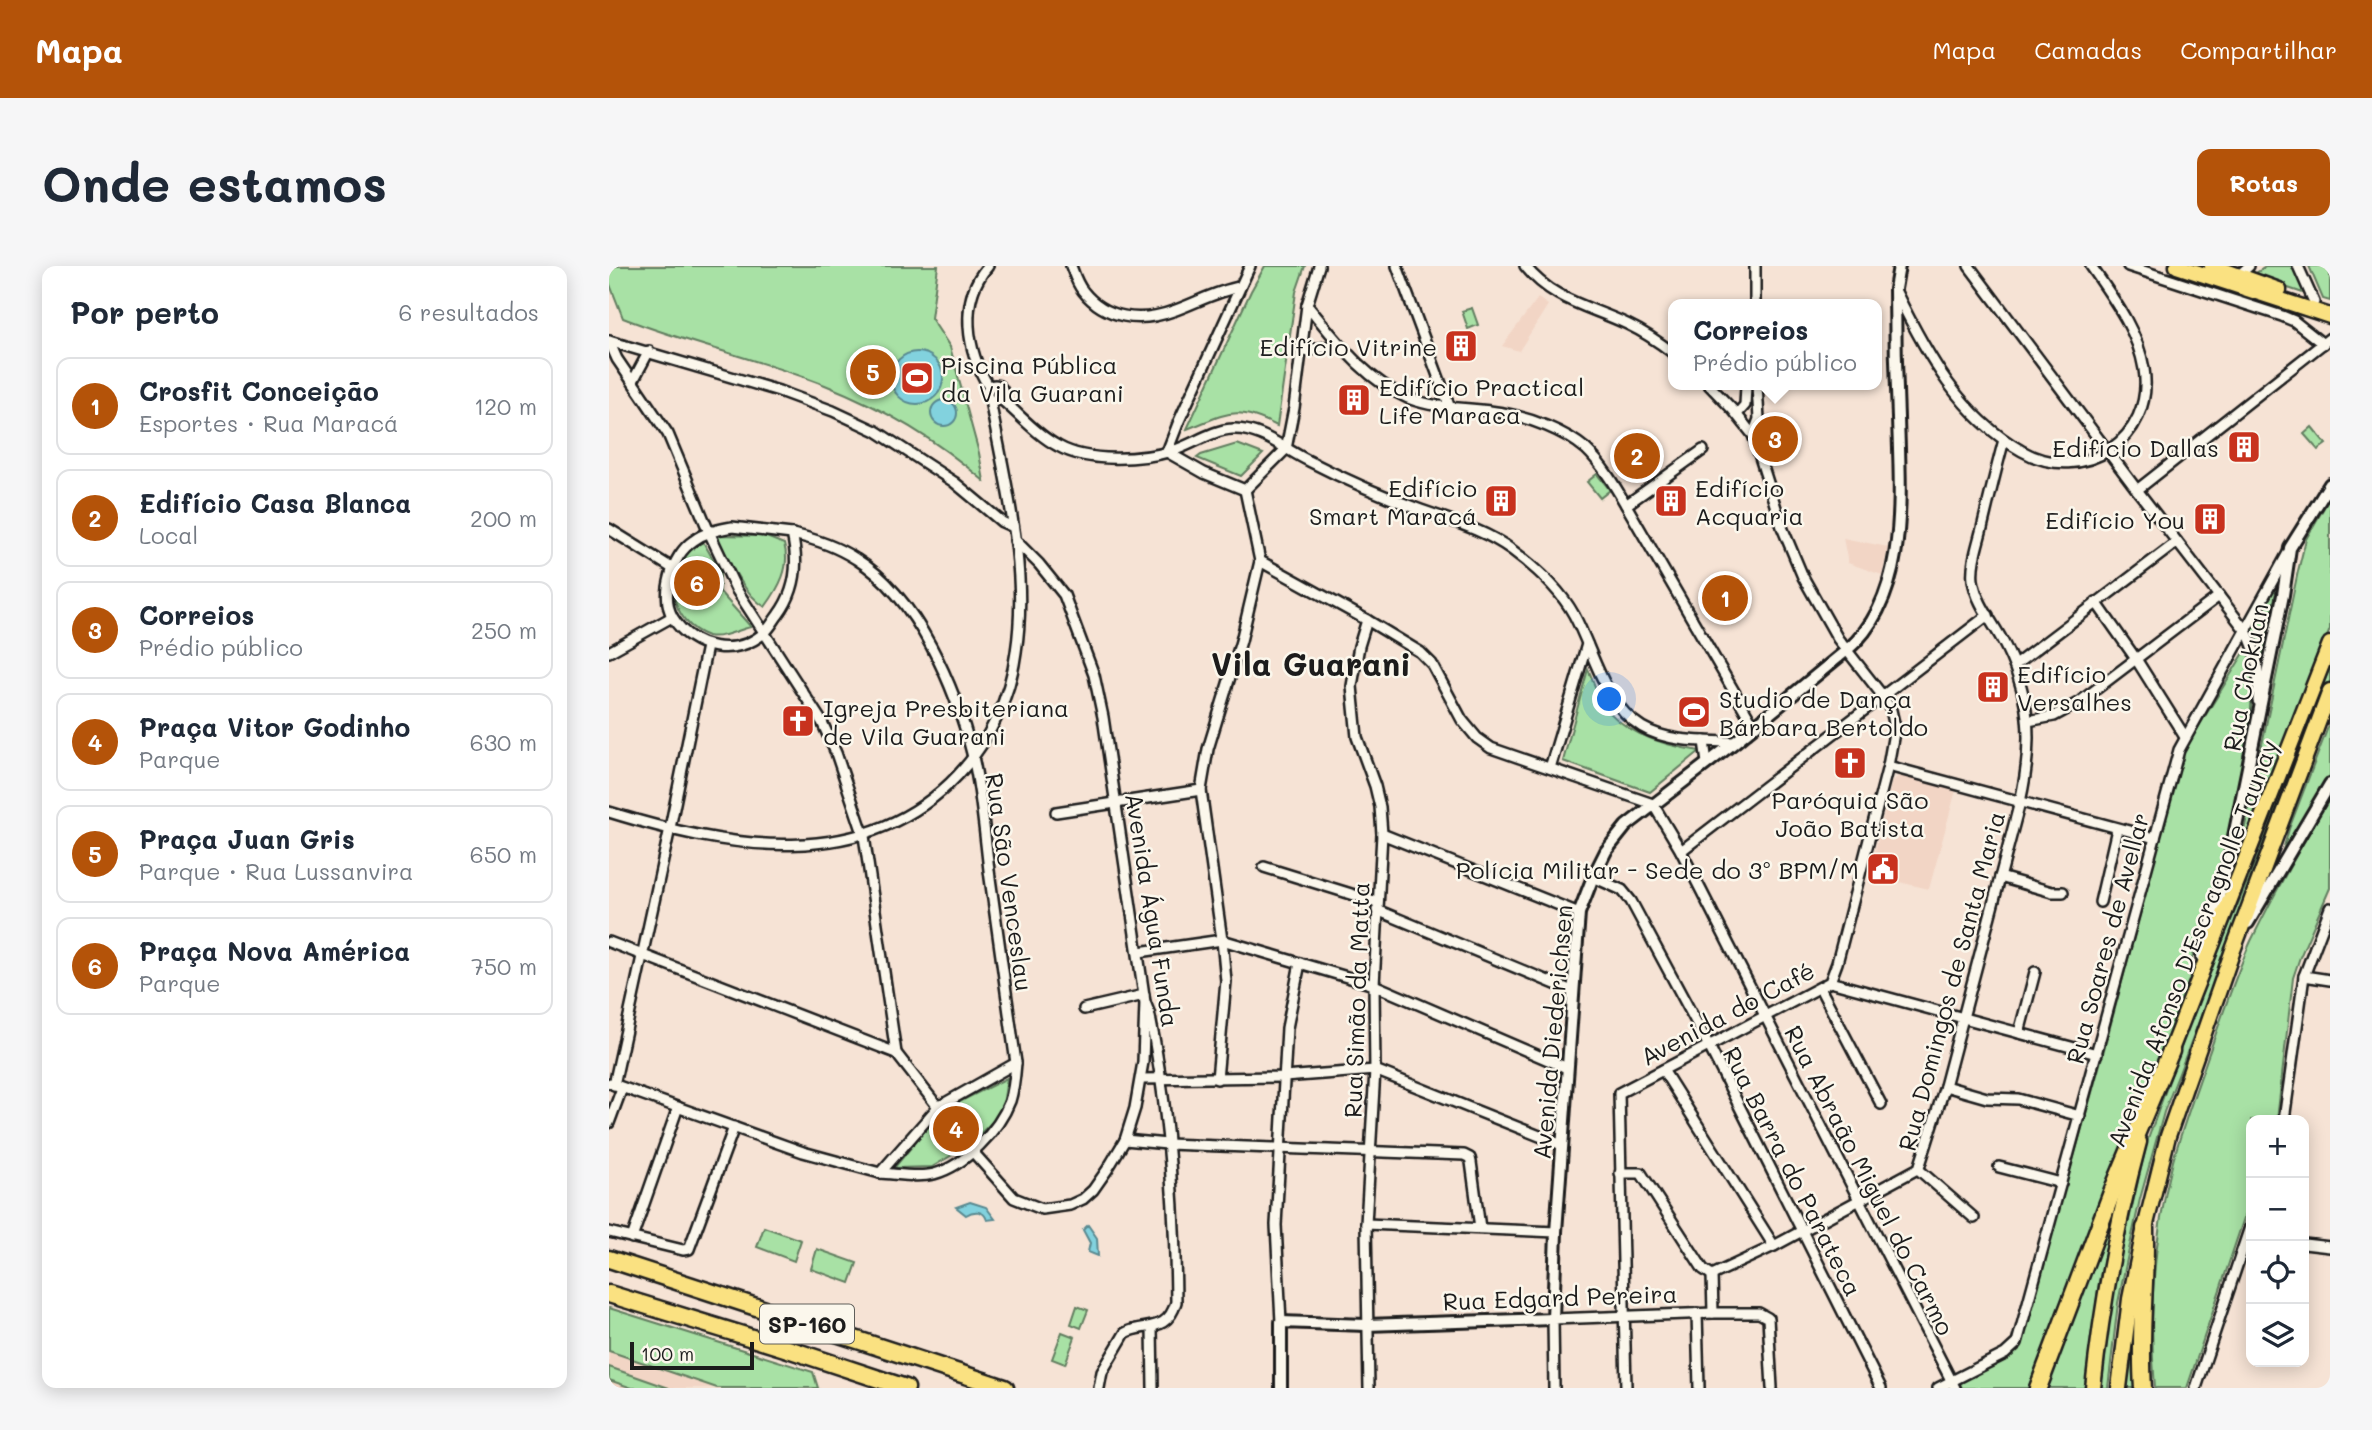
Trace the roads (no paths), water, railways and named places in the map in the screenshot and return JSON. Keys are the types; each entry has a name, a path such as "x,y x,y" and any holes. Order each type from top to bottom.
{"highway":[{"path":"2038,1388 2114,1187 2171,1051"},
{"path":"2143,1388 2141,1324 2146,1268 2145,1228"},
{"name":"SP-160","path":"609,1259 1005,1388"},
{"name":"SP-160","path":"609,1294 906,1388"}],"main road":[{"path":"2212,266 2243,271 2330,307"},
{"path":"2183,268 2226,280 2243,271"},
{"path":"2183,268 2330,316"},
{"name":"Avenida Afonso D'Escragnolle Taunay","path":"2093,1388 2106,1283 2123,1201 2143,1127 2330,643"},
{"name":"Avenida Afonso D'Escragnolle Taunay","path":"2119,1388 2130,1299 2145,1228 2176,1113 2233,950 2330,691"}],"street":[{"path":"1071,266 1081,289 1098,307 1115,316 1136,318 1162,314 1224,290 1240,287"},
{"path":"1167,452 1250,266"},
{"path":"1245,489 1286,449 1307,305 1319,266"},
{"path":"1397,266 1450,408"},
{"path":"1525,266 1537,281 1555,295 1628,324 1668,349"},
{"path":"1753,299 1755,266"},
{"name":"Avenida Diederichsen","path":"1554,1388 1556,1232 1579,913 1606,851 1626,826 1735,742 1847,650 1863,635 1880,605 1899,534 1895,289 1899,266"},
{"path":"1969,266 2246,631 2253,643 2257,659 2257,728"},
{"path":"1895,289 1923,346 1943,378 1983,424 2037,459 2078,463 2109,452 2124,438 2135,422 2146,386 2139,348 2128,324 2091,266"},
{"path":"2130,266 2281,316 2327,341 2137,490"},
{"path":"2298,266 2314,302"},
{"path":"609,812 729,840 791,844 839,841 864,836 920,808 947,787 973,758 997,717 1011,679 1017,652 1019,578 1013,527 987,395 989,387 980,372 969,339 972,302 984,268"},
{"path":"1307,305 1362,368 1391,389 1430,406 1503,413 1545,427 1587,451 1612,482 1754,726"},
{"path":"609,341 779,391 833,411 876,431 954,482 1002,522 1013,527"},
{"path":"609,341 617,359 668,433 736,589 822,722 846,779 864,836 897,1053 973,1152 1014,1198 1031,1207 1052,1209 1083,1199 1093,1190 1125,1140 1141,1079 1145,998 1084,1009"},
{"path":"1301,352 1339,344"},
{"path":"633,381 649,351"},
{"path":"989,387 1000,387 1003,394 1001,399"},
{"name":"Avenida do Café","path":"1620,1173 1619,1093 1624,1088 1830,982 1840,953 1888,766 1895,727 1891,710 1882,695 1823,616 1798,567 1782,527 1753,435 1714,390"},
{"path":"1737,414 1745,405 1746,390"},
{"path":"1753,435 1759,419 1757,390"},
{"path":"1001,399 1059,447 1085,455 1121,459 1167,452 1231,429 1261,435 1355,485 1481,532 1510,548 1531,565 1573,613 1614,699 1642,727 1665,736 1735,742"},
{"path":"990,400 1001,399"},
{"name":"Rua Domingos de Santa Maria","path":"1711,1275 1774,1246 1918,1169 1945,1086 2020,802 2028,760 2028,721 2015,665 1974,585 1973,568 2004,440"},
{"path":"1626,506 1703,450"},
{"path":"1167,452 1204,473 1245,489"},
{"name":"Rua Soares de Avellar","path":"1938,1388 1953,1384 2005,1354 2017,1343 2179,750 2290,548 2330,484"},
{"path":"1217,1079 1226,981 1201,790 1208,749 1241,640 1260,561 1245,489"},
{"name":"Rua São Venceslau","path":"615,1085 803,1152 880,1172 933,1174 955,1166 973,1152 1000,1120 1009,1102 1016,1063 973,758 946,678 915,619 900,598 857,560 816,540 792,534 732,527 709,531"},
{"path":"609,529 672,568"},
{"path":"709,531 689,543 672,568 667,591 672,617 694,641 707,646 727,648 746,644 765,632 785,606 797,572 797,553 792,534"},
{"name":"Avenida Água Funda","path":"1015,540 1064,595 1094,675 1103,716 1145,998 1162,1078 1175,1245 1176,1303 1174,1311 1152,1328"},
{"path":"2015,665 2177,542"},
{"name":"Rua Chokuan","path":"2199,977 2202,953 2230,856 2283,595 2290,548"},
{"path":"1260,561 1420,652 1432,664 1462,720 1477,738 1499,751 1653,804"},
{"path":"2028,721 2065,711 2219,596"},
{"path":"2096,602 2185,737"},
{"path":"1681,850 1988,615"},
{"path":"609,652 672,617"},
{"name":"Rua Simão da Matta","path":"1367,620 1352,686 1357,737 1380,807 1382,834 1374,985 1375,1070 1366,1224 1369,1388"},
{"path":"1550,768 1587,644"},
{"path":"609,1123 641,955 707,646"},
{"path":"1704,741 1707,763"},
{"path":"1888,766 2155,838"},
{"path":"2233,950 2330,784"},
{"path":"1056,812 1201,790"},
{"name":"Rua Abraão Miguel do Carmo","path":"1653,804 1681,850 1953,1384"},
{"path":"2099,902 2117,829"},
{"path":"1382,834 1579,913"},
{"path":"1264,867 1377,906 1572,991"},
{"name":"Rua Barra do Parateca","path":"1593,877 1626,894 1709,1046 1881,1388"},
{"path":"2000,877 2052,892 2063,892"},
{"path":"2285,1115 2304,976 2330,908"},
{"path":"1139,952 1222,940 1374,985 1567,1069"},
{"path":"609,942 897,1053"},
{"path":"1281,1388 1281,1322 1276,1237 1288,1021 1300,962"},
{"path":"2019,1033 2035,972"},
{"path":"2304,976 2330,980"},
{"path":"1830,982 2097,1054"},
{"path":"1820,988 1881,1104"},
{"path":"880,1172 938,1107 1016,1063"},
{"path":"1141,1079 1284,1077 1375,1070 1562,1145"},
{"path":"1663,1070 1774,1246"},
{"path":"1945,1086 1987,1098 2018,1099 2080,1116"},
{"path":"632,1238 678,1107"},
{"path":"609,1231 689,1250 734,1127"},
{"path":"1125,1140 1467,1156 1471,1162 1480,1228"},
{"path":"1999,1167 2061,1183"},
{"path":"1918,1169 1974,1218"},
{"path":"1626,1388 1620,1173 1641,1173 1703,1269 1711,1275 1713,1312"},
{"path":"1366,1224 1556,1232"},
{"path":"2196,1388 2248,1241"},
{"path":"2309,1245 2330,1247"},
{"name":"Rua Edgard Pereira","path":"1281,1322 1366,1325 1713,1312 1759,1313 1766,1315 1770,1322 1772,1388"},
{"path":"1697,1313 1699,1388"},
{"path":"1099,1388 1102,1372 1125,1333 1129,1330 1152,1328 1153,1388"}],"water":[{"name":"Piscina Pública da Vila Guarani","path":"917,352 927,354 935,360 941,368 941,388 935,396 927,402 917,404 907,402 899,396 893,388 891,378 893,368 899,360 907,354"},
{"path":"944,400 953,404 957,413 953,422 944,426 935,422 931,413 935,404"},
{"path":"970,1202 986,1207 995,1219 987,1220 984,1214 978,1212 966,1215 956,1207"},
{"path":"1088,1225 1097,1238 1098,1256 1088,1252 1090,1243 1083,1230"}],"place":[{"name":"Edifício Vitrine","path":"1461,346"},
{"name":"Praça Juan Gris","path":"873,372"},
{"name":"Piscina Pública da Vila Guarani","path":"917,378"},
{"name":"Edifício Practical Life Maraca","path":"1354,400"},
{"name":"Correios","path":"1775,439"},
{"name":"Edifício Dallas","path":"2244,447"},
{"name":"Edifício Casa Blanca","path":"1637,456"},
{"name":"Edifício Smart Maracá","path":"1501,501"},
{"name":"Edifício Acquaria","path":"1671,501"},
{"name":"Edifício You","path":"2210,519"},
{"name":"Praça Nova América","path":"697,583"},
{"name":"Crosfit Conceição","path":"1725,598"},
{"name":"Edifício Versalhes","path":"1993,687"},
{"name":"Studio de Dança Bárbara Bertoldo","path":"1694,712"},
{"name":"Igreja Presbiteriana de Vila Guarani","path":"798,721"},
{"name":"Paróquia São João Batista","path":"1850,763"},
{"name":"Polícia Militar - Sede do 3º BPM/M","path":"1883,869"},
{"name":"Praça Vitor Godinho","path":"956,1129"}],"district":[{"name":"Vila Guarani","path":"1311,663"}]}
